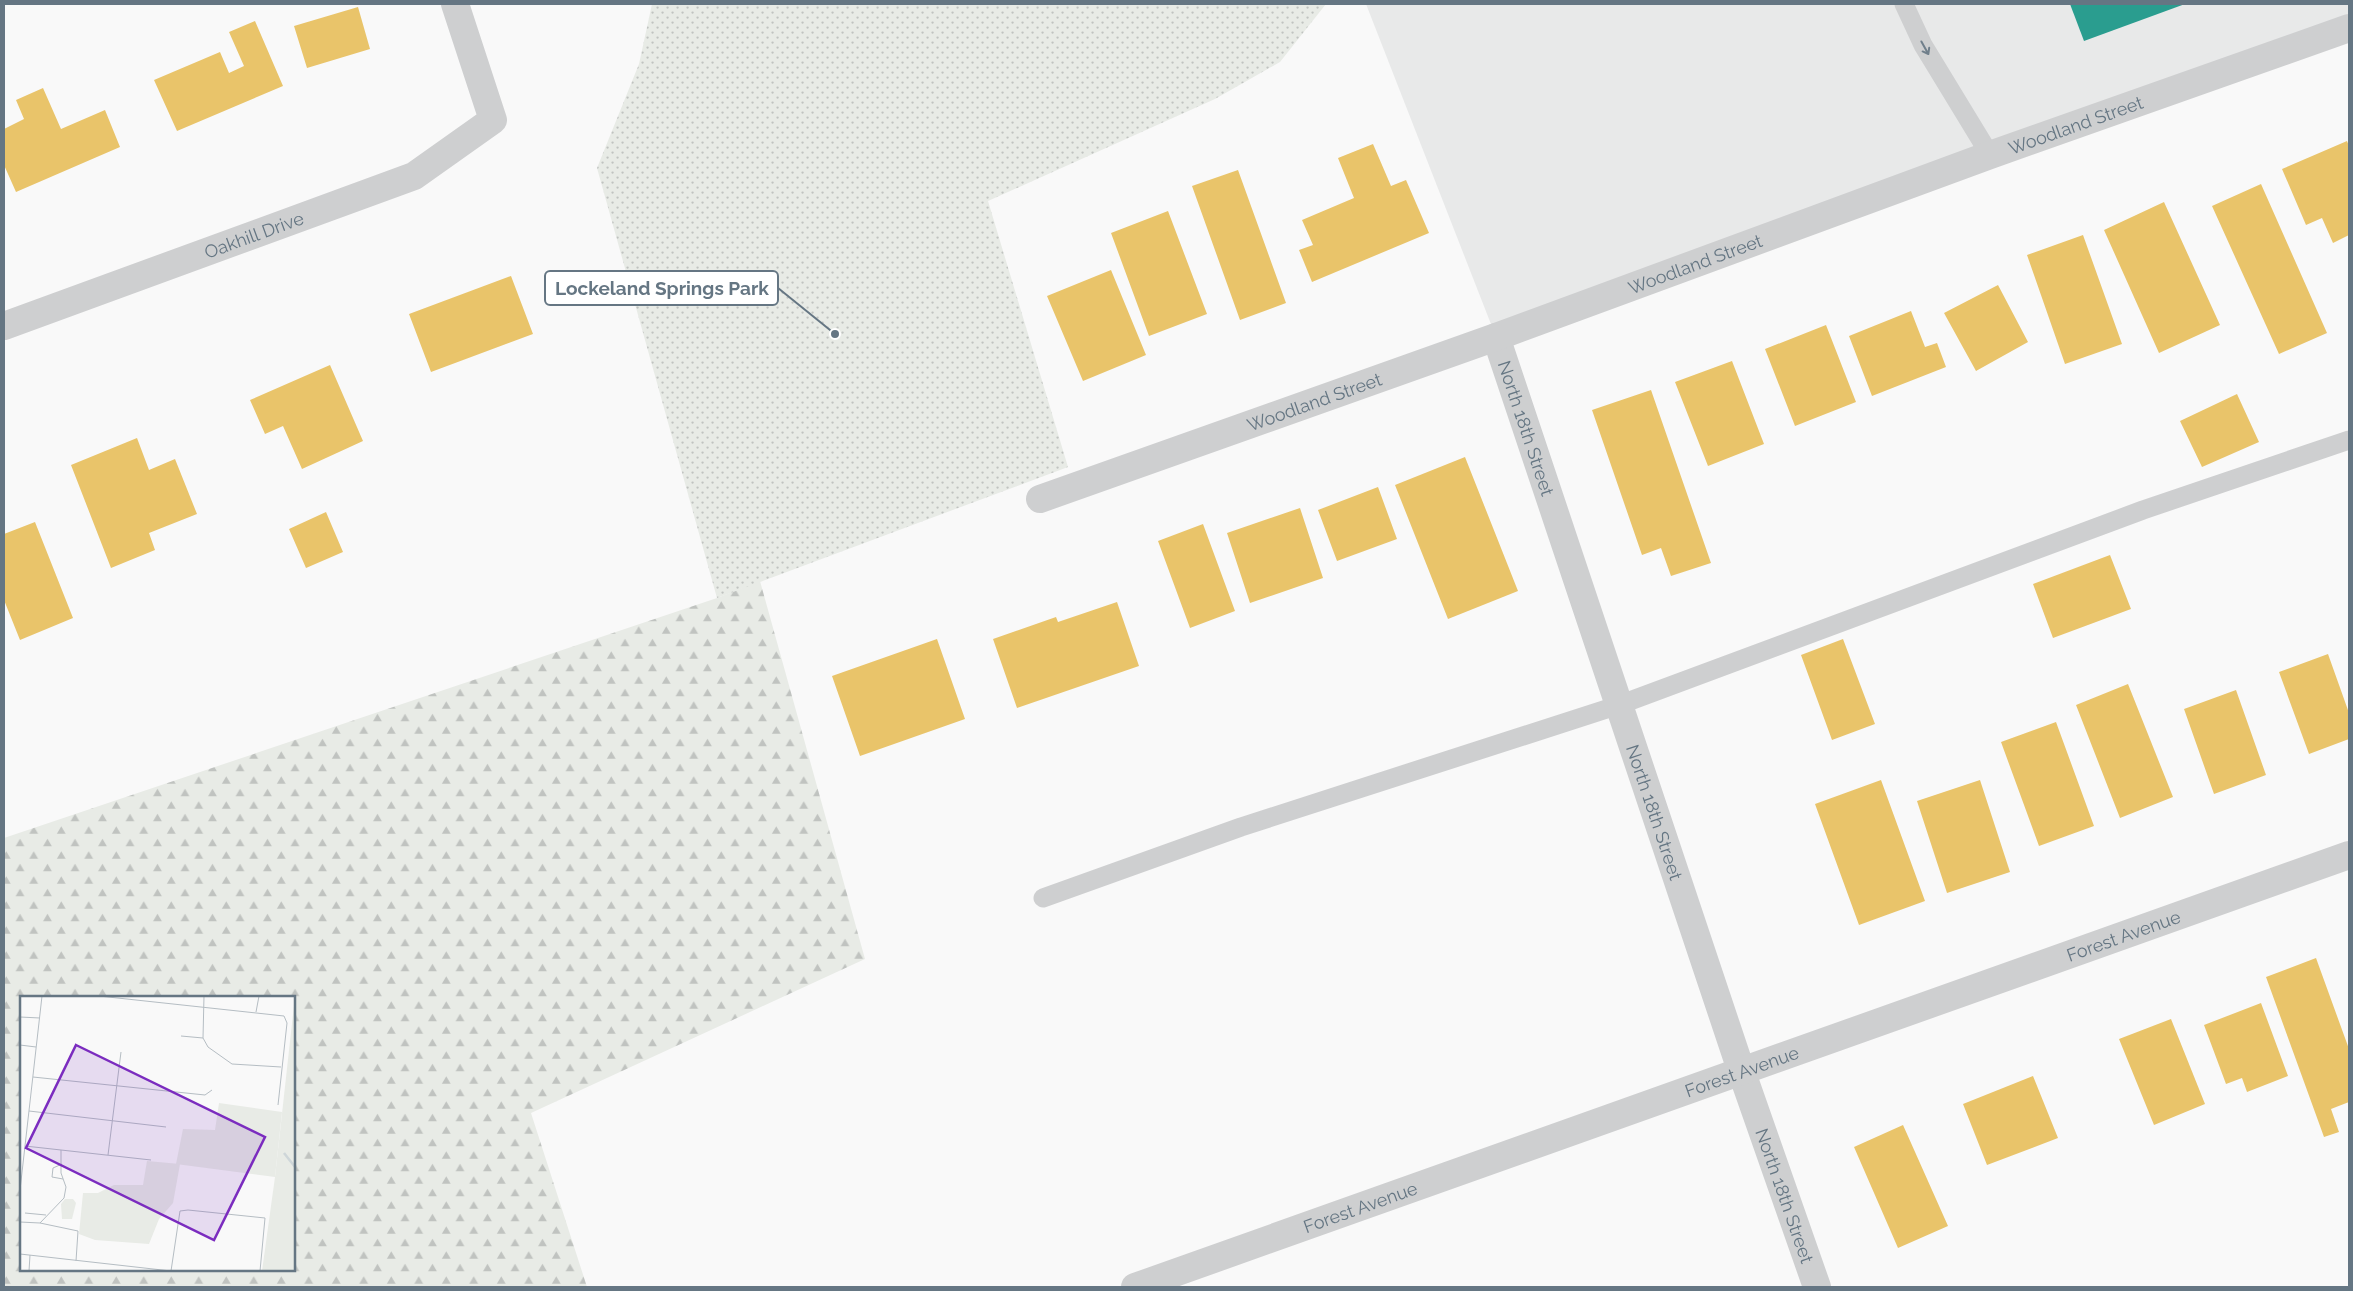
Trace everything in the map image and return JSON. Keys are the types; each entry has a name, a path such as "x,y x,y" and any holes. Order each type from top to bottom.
{"street":[{"name":"Oakhill Drive","path":"4,326 414,176 493,120 454,4"},
{"name":"Woodland Street","path":"1040,499 1496,337 1990,155 2349,28"},
{"name":"North 18th Street","path":"1496,337 1740,1070 1816,1287"},
{"name":"Forest Avenue","path":"1135,1287 1740,1070 2349,855"}],"lane":[{"path":"1911,8 1923,45 1990,155"},
{"path":"1043,898 1241,827 1619,705 2143,510 2349,440"}],"shaded area":[{"path":"1366,4 2349,4 2349,28 1496,337"}],"green space":[{"path":"652,4 1326,4 1280,62 1215,99 988,201 1068,467 717,598 597,168 639,64"},
{"path":"760,581 865,959 531,1113 587,1287 4,1287 4,838 717,598"}],"building: Homes":[{"path":"358,7 370,49 307,68 294,26"},
{"path":"255,21 283,86 177,131 154,80 220,52 229,73 244,66 229,32"},
{"path":"43,88 61,129 105,110 120,147 16,192 4,165 4,129 24,119 16,100"},
{"path":"2347,141 2349,146 2349,235 2333,243 2322,218 2306,225 2282,169"},
{"path":"1373,144 1391,186 1406,180 1429,233 1312,282 1299,250 1313,245 1302,220 1354,198 1338,158"},
{"path":"1238,170 1286,303 1240,320 1192,186"},
{"path":"2261,184 2327,333 2279,354 2212,206"},
{"path":"2164,202 2220,325 2159,353 2104,230"},
{"path":"1168,211 1207,314 1149,336 1111,233"},
{"path":"2083,235 2122,344 2065,364 2027,255"},
{"path":"1111,270 1146,355 1083,381 1047,296"},
{"path":"511,276 533,334 431,372 409,314"},
{"path":"1998,285 2028,342 1976,371 1944,313"},
{"path":"1911,311 1925,347 1937,343 1946,367 1872,396 1849,336"},
{"path":"1826,325 1856,402 1795,426 1765,349"},
{"path":"1732,361 1764,444 1708,466 1675,382"},
{"path":"330,365 363,441 302,469 283,426 265,434 250,400"},
{"path":"1651,390 1711,563 1671,576 1661,548 1642,555 1592,410"},
{"path":"2237,394 2259,442 2202,467 2180,421"},
{"path":"137,438 149,470 175,459 197,514 149,533 155,550 111,568 71,465"},
{"path":"1465,457 1518,591 1448,619 1395,485"},
{"path":"1378,487 1397,539 1337,561 1318,510"},
{"path":"1300,508 1323,578 1250,603 1227,533"},
{"path":"326,512 343,552 306,568 289,529"},
{"path":"35,522 73,618 20,640 4,600 4,534"},
{"path":"1203,524 1235,611 1190,628 1158,541"},
{"path":"2110,555 2131,609 2053,638 2033,584"},
{"path":"1117,602 1139,666 1017,708 993,639 1056,617 1058,622"},
{"path":"937,639 965,719 860,756 832,676"},
{"path":"1843,639 1875,724 1832,740 1801,655"},
{"path":"2328,654 2349,713 2349,739 2309,754 2279,672"},
{"path":"2128,684 2173,797 2120,818 2076,705"},
{"path":"2236,690 2266,775 2214,794 2184,709"},
{"path":"2056,722 2094,826 2039,846 2001,742"},
{"path":"1881,780 1925,901 1859,925 1815,804"},
{"path":"1980,780 2010,872 1947,893 1917,801"},
{"path":"2316,958 2349,1049 2349,1102 2331,1109 2339,1132 2324,1137 2266,977"},
{"path":"2261,1003 2288,1076 2247,1092 2242,1078 2226,1084 2204,1025"},
{"path":"2171,1019 2205,1104 2154,1125 2119,1039"},
{"path":"2033,1076 2058,1138 1987,1165 1963,1104"},
{"path":"1903,1125 1948,1226 1898,1248 1854,1147"}],"building: Schools":[{"path":"2070,4 2185,4 2084,41"}],"place":[{"name":"Lockeland Springs Park","path":"835,334"}]}
